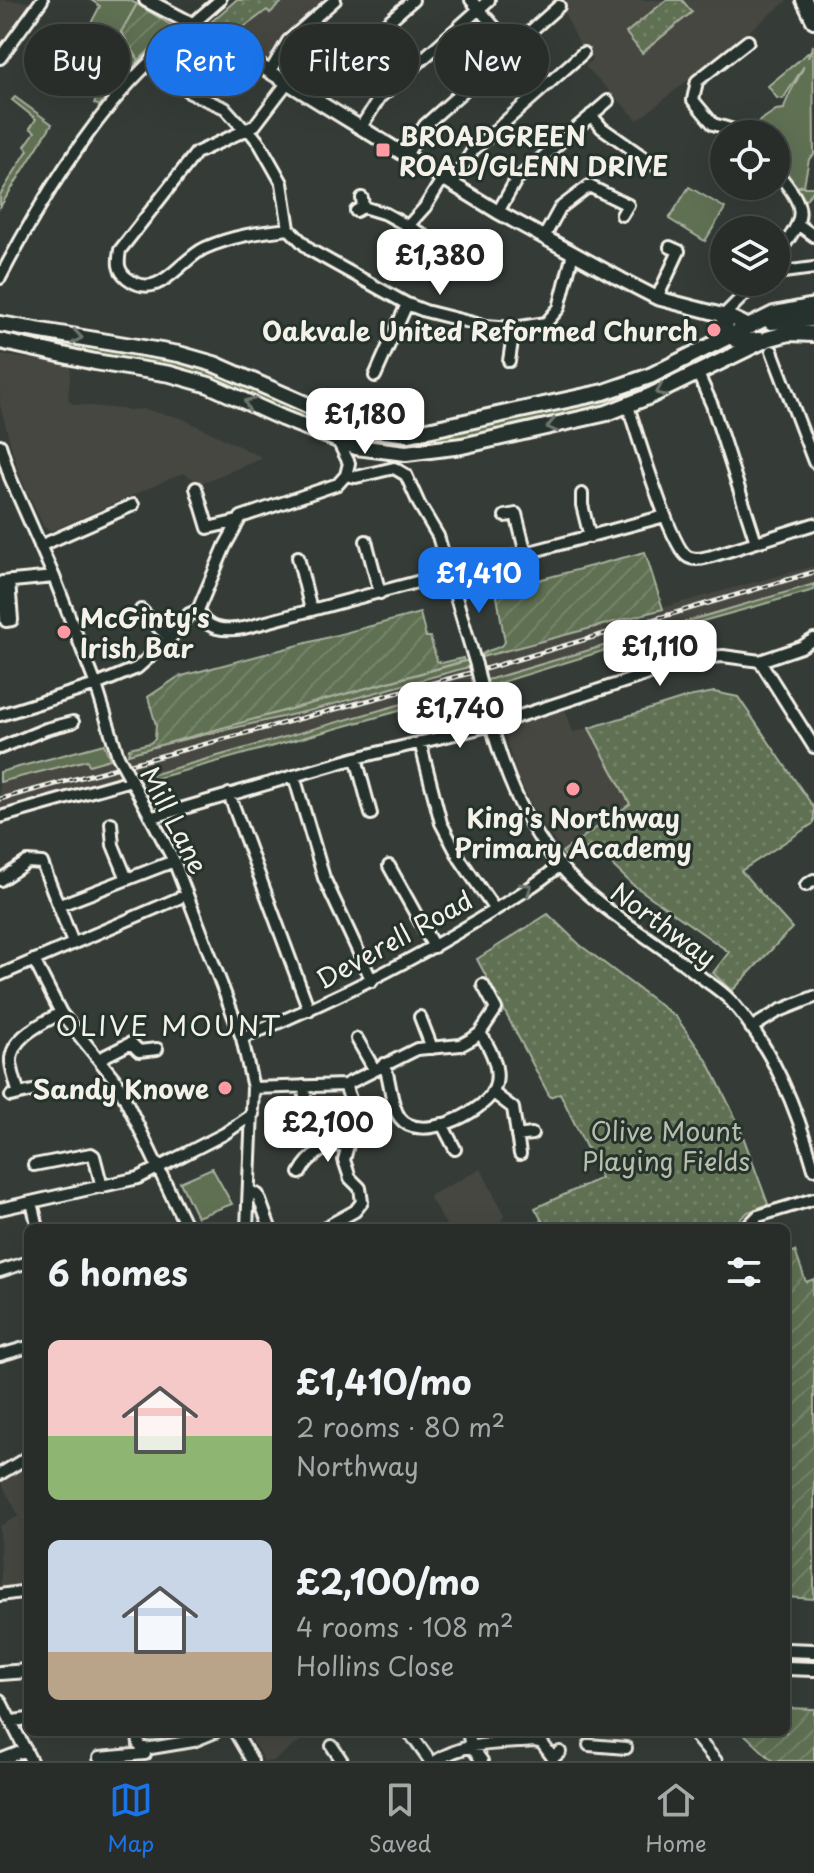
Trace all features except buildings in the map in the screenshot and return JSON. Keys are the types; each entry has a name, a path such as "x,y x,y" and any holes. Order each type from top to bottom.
{"highway":[{"path":"804,0 814,20"},
{"path":"0,324 179,354 214,364 360,428 397,434 437,430 604,392 650,376 784,311 814,306"},
{"path":"754,325 814,319"},
{"path":"0,341 95,362 170,374 209,385 338,441 379,451 431,451 628,406 698,374 810,335"}],"main road":[{"path":"155,2 192,24"},
{"path":"264,68 280,78"},
{"path":"311,96 498,212 657,298 754,325"},
{"path":"722,317 731,337 772,350"},
{"path":"790,1650 814,1651"},
{"path":"790,1668 814,1669"},
{"path":"0,1673 24,1671"}],"street":[{"path":"0,58 42,0"},
{"path":"192,24 220,0"},
{"path":"270,72 291,38 335,0"},
{"path":"317,99 335,68 413,0"},
{"path":"471,0 492,24"},
{"path":"361,127 380,97 489,0"},
{"path":"538,24 559,6"},
{"path":"710,120 693,100 697,81 748,41"},
{"path":"407,227 473,150 583,53"},
{"path":"0,278 23,233 99,120 146,67"},
{"path":"280,92 255,125 196,153 120,250 119,268 136,284 160,284 206,248 257,232 289,229"},
{"path":"201,96 225,108 260,144 282,183 289,229 310,250 407,304 485,326 514,328 542,324 555,315 573,253"},
{"path":"406,155 425,125 457,96"},
{"path":"498,212 516,180 608,101"},
{"path":"591,115 602,128 656,166"},
{"path":"544,237 560,208 589,186 628,205 622,215"},
{"path":"790,189 799,209 799,225 790,238"},
{"path":"360,205 386,214 422,234"},
{"path":"799,225 814,236"},
{"path":"657,298 679,251 670,247"},
{"path":"790,271 814,268"},
{"path":"722,317 743,296"},
{"path":"375,376 407,304"},
{"path":"509,361 514,328"},
{"path":"772,350 788,354"},
{"path":"772,350 814,462"},
{"path":"698,374 712,405 756,542"},
{"path":"628,406 665,516 686,557 697,560 814,524"},
{"path":"0,715 96,685 137,668 170,639 189,614 198,610 238,521 245,515 338,484 346,475 349,463 338,441"},
{"name":"Mill Lane","path":"0,445 10,477 54,577 96,685 118,756 174,861 242,1038 253,1088 247,1224"},
{"name":"Northway","path":"346,475 361,476 388,468 403,472 438,536 512,788 534,830 560,865 606,910 690,967 730,999 778,1070 814,1169"},
{"path":"196,488 208,528 238,521"},
{"path":"582,494 590,537"},
{"path":"40,546 133,505"},
{"path":"505,516 516,514 526,554"},
{"path":"198,610 206,622 226,631 244,628 665,516"},
{"path":"366,541 380,593"},
{"path":"298,557 311,610"},
{"path":"4,581 54,577"},
{"path":"141,610 170,639"},
{"path":"153,817 356,758 492,725 697,658 723,656 760,661 801,647 814,639"},
{"path":"760,661 814,747"},
{"path":"0,748 68,726"},
{"path":"420,742 441,823 460,859 495,910"},
{"path":"356,758 371,814"},
{"path":"294,776 324,878 372,981"},
{"path":"0,817 130,778"},
{"path":"229,794 309,1010"},
{"path":"111,823 113,845 127,879"},
{"path":"60,905 174,861"},
{"path":"0,880 27,862 42,863 73,943"},
{"name":"Deverell Road","path":"242,1038 372,981 495,910 560,865"},
{"path":"389,866 434,947"},
{"path":"0,975 179,898"},
{"path":"34,960 61,1013 117,1082 185,1224"},
{"path":"253,1088 345,1085 417,1049 461,1045 480,1033 496,1009 484,991"},
{"path":"751,1028 779,1011 814,997"},
{"path":"32,1091 15,1095 13,1052 29,1031 61,1013"},
{"path":"420,1017 432,1048"},
{"path":"357,1039 390,1078 398,1115 411,1127 430,1129 480,1105 492,1092 496,1082 495,1059 480,1033"},
{"path":"99,1059 131,1043 139,1051 157,1049"},
{"path":"0,1055 13,1052"},
{"path":"331,1224 355,1211 362,1202 360,1188 350,1178 344,1160 356,1115 345,1085"},
{"path":"304,1086 308,1112"},
{"path":"492,1092 513,1108 520,1154"},
{"path":"0,1209 138,1178 241,1124 253,1114"},
{"path":"442,1124 455,1149"},
{"path":"517,1136 532,1134"},
{"path":"298,1167 331,1146 346,1146"},
{"path":"34,1165 91,1154 102,1187"},
{"path":"250,1191 258,1195 269,1224"},
{"path":"750,1224 758,1216 814,1199"},
{"path":"32,1202 37,1224"},
{"path":"0,1271 24,1263"},
{"path":"0,1355 24,1348"},
{"path":"0,1474 24,1459"},
{"path":"0,1595 24,1592"},
{"path":"0,1700 31,1761"},
{"path":"13,1721 24,1720"},
{"path":"99,1758 144,1752 205,1736"},
{"path":"237,1736 252,1761"},
{"path":"412,1736 433,1761 453,1750 508,1738 542,1743 553,1758 560,1752"},
{"path":"469,1736 471,1746 482,1761"},
{"path":"612,1736 612,1747"},
{"path":"695,1736 716,1761"},
{"path":"589,1745 626,1748"},
{"path":"332,1746 342,1761"},
{"path":"0,1760 26,1750"}],"shaded area":[{"path":"0,0 32,2 0,47"},
{"path":"236,0 323,0 295,24 280,24 280,40 270,59 264,56 264,24 209,24"},
{"path":"558,0 788,0 638,120 585,66 593,59 580,45"},
{"path":"0,355 71,365 68,398 72,404 142,409 181,418 263,458 201,483 183,473 51,531 44,527 20,476 12,449 0,405"},
{"path":"814,566 814,590 182,772 150,780 139,774 0,812 0,782 87,759 89,765"},
{"name":"King's Northway Primary Academy","path":"564,707 573,732 589,728 631,804 562,852 537,816 517,775 505,735 512,725"},
{"path":"481,1169 504,1216 494,1224 446,1224 429,1196"},
{"path":"24,1466 24,1586 1,1588 0,1526 19,1516 0,1480"},
{"path":"249,1736 307,1736 273,1761 264,1761"}],"green space":[{"path":"91,0 129,0 137,4 126,24 91,23 100,6"},
{"path":"236,0 278,0 281,3 270,13 267,10 248,24 211,22"},
{"path":"666,0 682,0 692,12 642,53 626,33"},
{"path":"137,4 169,24 146,24 146,53 139,60 130,46 130,24 126,24"},
{"path":"813,45 814,155 809,159 804,185 795,187 814,187 814,190 801,205 790,188 790,120 761,120 776,110 784,109 804,66 783,99 777,98 768,86 809,52 808,58"},
{"path":"130,46 139,60 130,71"},
{"path":"146,57 146,66 130,83 130,73"},
{"path":"98,96 108,96 99,106 94,103"},
{"path":"109,96 118,96 83,134 81,132"},
{"path":"15,97 52,124 0,207 0,195 28,150 25,146 35,132 30,128 36,119 12,100"},
{"path":"689,187 725,208 720,216 710,216 710,233 705,241 669,219"},
{"path":"19,333 198,362 373,436 654,382 697,361 700,365 603,409 419,448 370,445 341,437 181,369 98,357 18,338"},
{"path":"645,552 663,609 478,658 505,642 496,591"},
{"path":"814,584 814,590 486,687 484,681"},
{"path":"420,613 437,661 442,663 463,658 464,661 128,754 129,748 155,739 156,725 148,697 178,677"},
{"path":"470,660 472,666 312,710 147,748"},
{"path":"476,683 478,689 151,780 147,776"},
{"path":"714,692 738,697 814,808 814,823 741,871 792,928 732,991 713,973 729,952 632,884 591,845 569,862 562,852 630,804 589,728"},
{"path":"104,744 110,759 89,765 87,760 0,782 0,772"},
{"name":"Olive Mount Playing Fields","path":"548,914 580,945 676,1017 708,1062 738,1123 768,1204 748,1212 734,1224 544,1224 535,1208 601,1178 560,1093 550,1097 477,959"},
{"path":"212,1168 232,1204 197,1217 180,1182"},
{"path":"795,1251 806,1282 814,1279 814,1599 790,1597 790,1253"},
{"path":"790,1708 814,1709 814,1761 773,1761 746,1736 790,1736"}],"railway":[{"path":"0,799 485,669 814,572"}],"place":[{"name":"BROADGREEN ROAD/GLENN DRIVE","path":"383,150"},
{"name":"Oakvale United Reformed Church","path":"714,330"},
{"name":"McGinty's Irish Bar","path":"64,632"},
{"name":"King's Northway Primary Academy","path":"573,789"},
{"name":"Sandy Knowe","path":"225,1088"}],"district":[{"name":"OLIVE MOUNT","path":"169,1024"}]}
